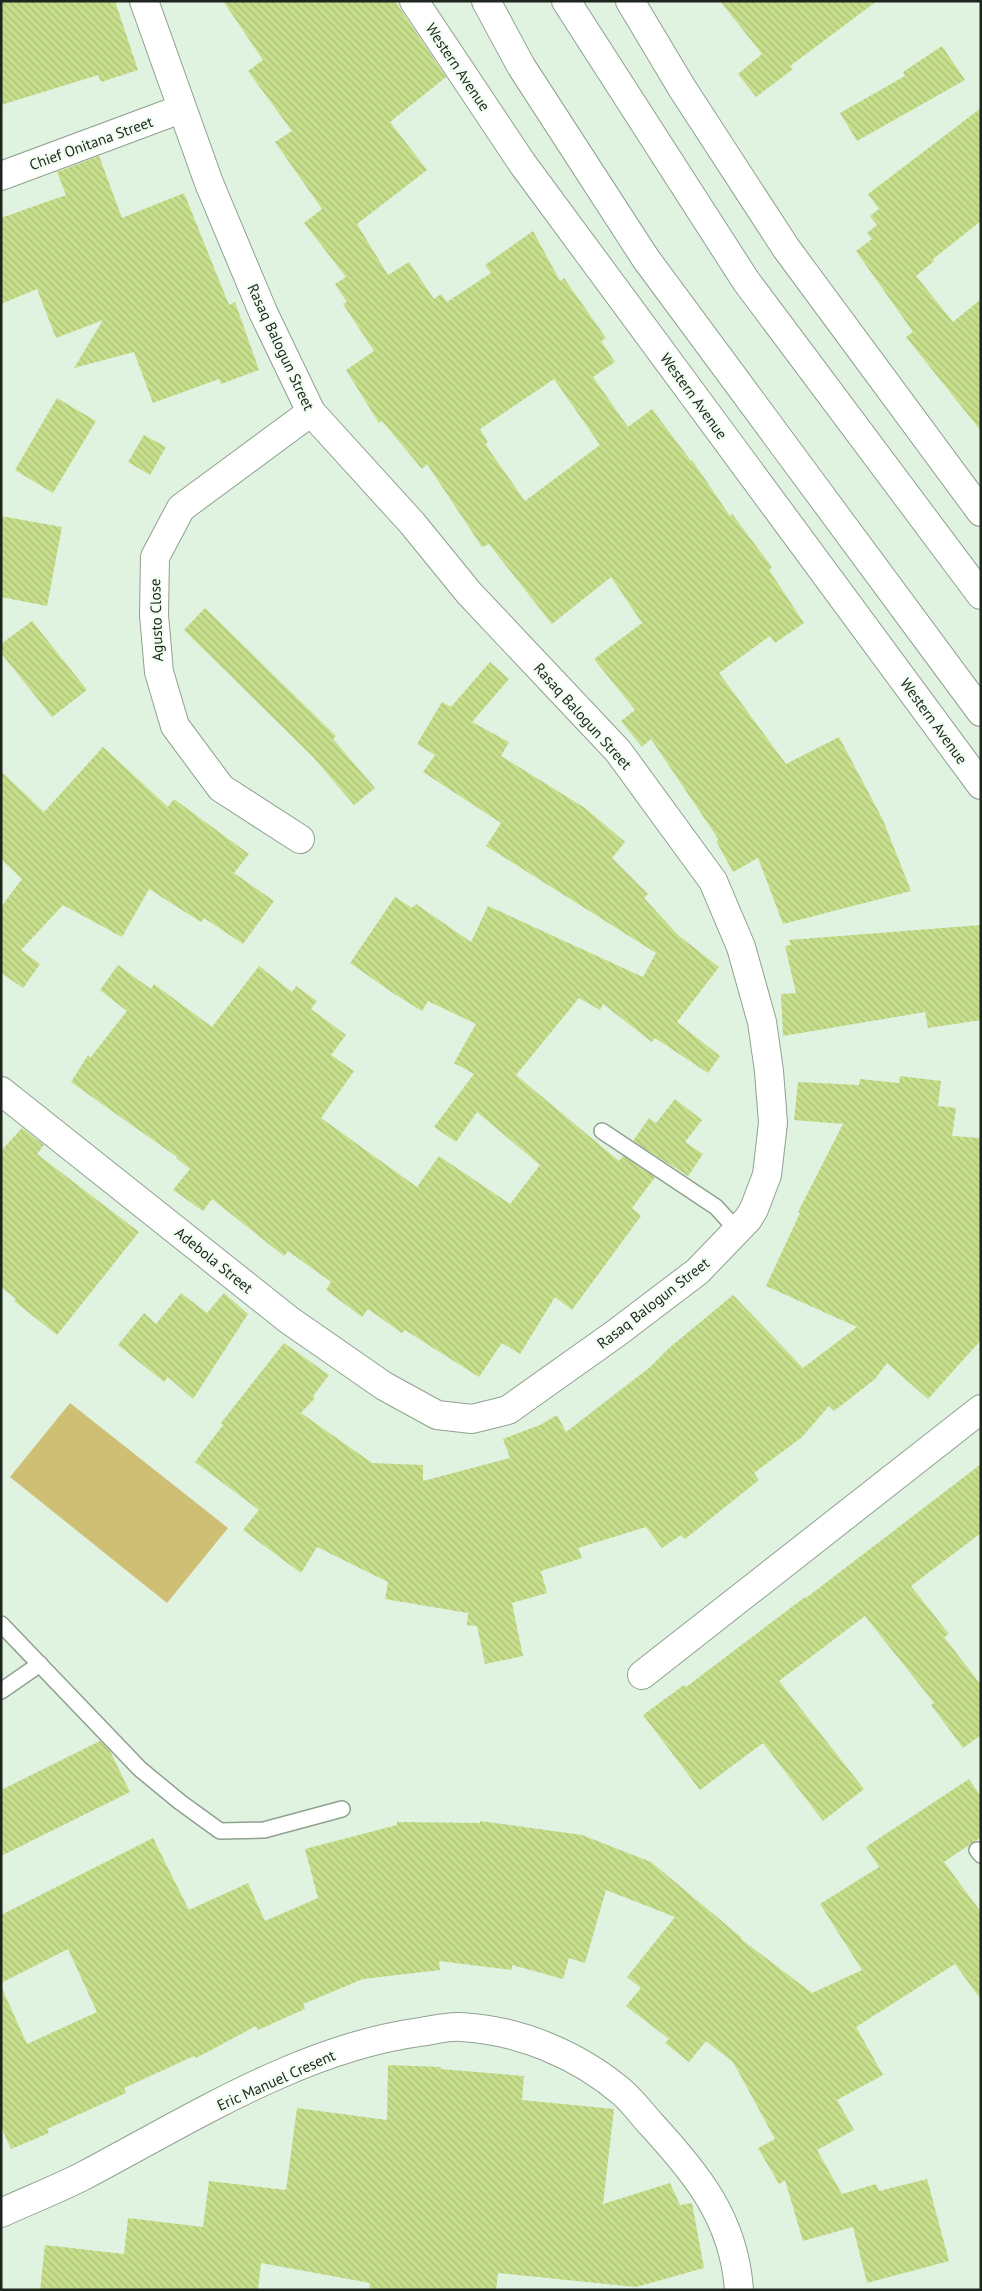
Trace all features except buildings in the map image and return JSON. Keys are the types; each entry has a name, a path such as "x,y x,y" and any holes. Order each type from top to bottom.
{"main road":[{"name":"Rasaq Balogun Street","path":"144,1 210,183 263,312 311,412 412,523 469,593 618,751 713,881 741,947 762,1022 769,1071 773,1123 767,1175 754,1209 737,1230 698,1271 615,1334 508,1410 472,1419 437,1416"},
{"name":"Western Avenue","path":"414,1 522,163 981,785"},
{"path":"486,1 521,66 646,259 981,712"},
{"path":"566,1 746,280 981,595"},
{"path":"630,1 682,88 786,248 981,512"},
{"name":"Chief Onitana Street","path":"1,176 182,109"},
{"name":"Agusto Close","path":"300,839 221,788 175,726 159,672 154,615 155,556 181,508 311,412"},
{"name":"Adebola Street","path":"1,1091 289,1320 384,1386 437,1416"},
{"path":"642,1675 981,1409"},
{"name":"Eric Manuel Cresent","path":"1,2213 81,2177 254,2087 317,2058 389,2036 459,2026 523,2037 576,2060 623,2093 694,2173 716,2207 732,2247 739,2290"}],"lane":[{"path":"602,1131 716,1208 737,1230"},
{"path":"1,1624 140,1769 180,1802 220,1831 264,1830 342,1809"},
{"path":"1,1691 40,1664"}],"shaded area":[{"path":"70,1403 228,1528 167,1603 10,1477"}]}
